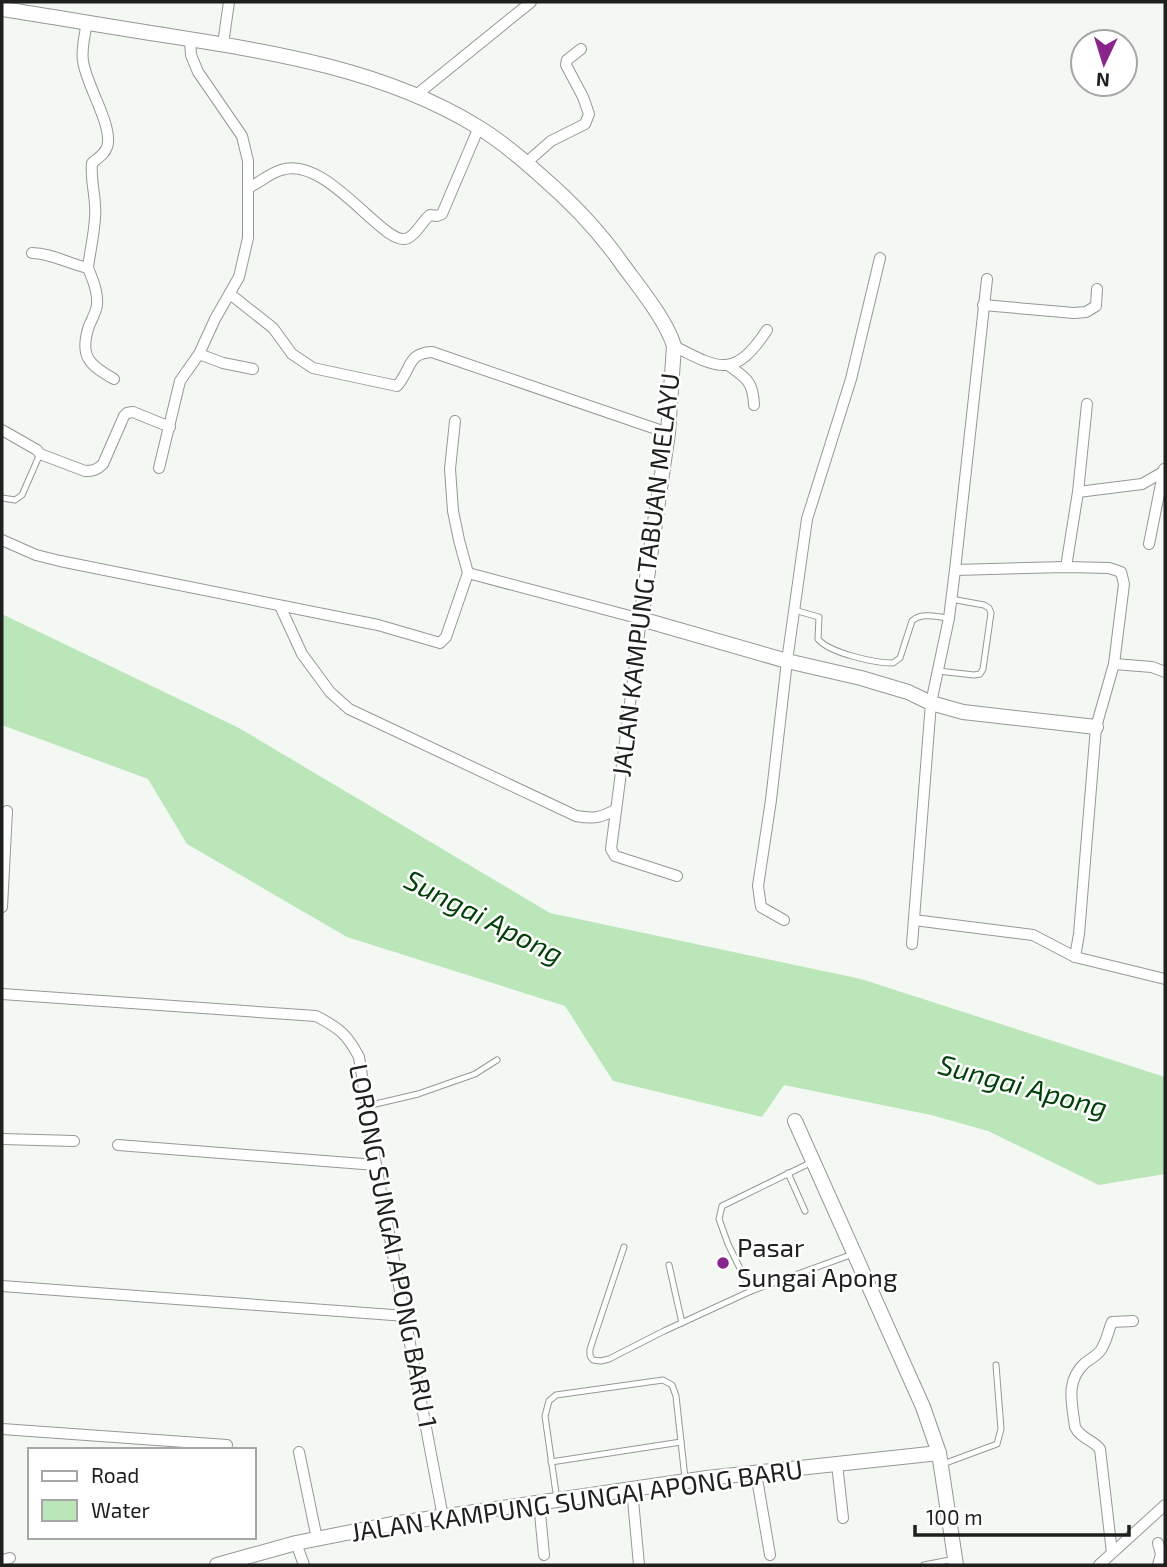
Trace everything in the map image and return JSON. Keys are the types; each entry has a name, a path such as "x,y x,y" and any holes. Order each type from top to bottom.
{"street":[{"path":"223,44 229,2"},
{"path":"415,96 531,2"},
{"name":"JALAN KAMPUNG TABUAN MELAYU","path":"2,9 223,44 327,66 369,78 415,96 480,127 559,191 606,242 662,320 674,346 668,433 615,810 612,852 615,856 677,876"},
{"path":"87,22 83,60 108,132 108,144 104,154 92,163 91,171 95,218 89,268 96,288 97,308 86,337 85,353 94,365 114,379"},
{"path":"159,468 180,381 199,354 239,277 248,239 248,161 242,136 198,72 191,55 190,39"},
{"path":"526,163 551,141 585,124 589,114 566,65 567,60 581,49"},
{"path":"248,188 282,169 299,169 314,173 346,195 378,225 398,239 406,240 430,215 442,214 480,127"},
{"path":"32,253 89,268"},
{"path":"784,920 761,907 758,886 807,519 851,379 880,258"},
{"path":"912,944 931,703 949,618 986,279"},
{"path":"983,305 1086,312 1096,306 1097,289"},
{"path":"230,294 273,328 292,354 313,368 397,386 405,377 413,357 422,352 432,352 668,433"},
{"path":"674,346 715,365 728,365 743,359 755,348 767,330"},
{"path":"199,354 223,363 253,369"},
{"path":"728,365 746,378 753,389 754,405"},
{"path":"1066,567 1079,492 1087,404"},
{"path":"2,430 40,454 85,471 93,471 103,464 127,412 170,427"},
{"path":"2,540 36,555 60,561 378,625 440,643 446,637 468,573 452,500 450,469 455,421"},
{"path":"1079,492 1142,484 1164,469"},
{"path":"1149,544 1164,469"},
{"path":"955,570 1066,567 1110,568 1121,572 1124,584 1114,664 1096,727 1075,957"},
{"path":"468,573 787,661 861,678 963,712 1096,727"},
{"path":"280,606 302,654 330,692 349,709 576,816 592,819 615,810"},
{"path":"1114,664 1152,667 1165,672"},
{"path":"2,907 7,811"},
{"path":"914,920 1034,935 1075,957 1165,979"},
{"name":"LORONG SUNGAI APONG BARU 1","path":"2,994 316,1016 338,1027 351,1041 359,1057 376,1165 443,1517"},
{"path":"794,1121 923,1407 940,1459 955,1562"},
{"path":"2,1139 74,1141"},
{"path":"118,1145 376,1165"},
{"path":"2,1286 406,1316"},
{"path":"1112,1553 1100,1449 1077,1433 1074,1427 1071,1388 1073,1378 1083,1365 1101,1351 1112,1322 1133,1321"},
{"path":"2,1429 227,1445"},
{"path":"299,1452 317,1539"},
{"name":"JALAN KAMPUNG SUNGAI APONG BARU","path":"217,1565 296,1543 392,1524 685,1481 837,1464 940,1459"},
{"path":"837,1464 843,1518"},
{"path":"756,1473 770,1555"},
{"path":"632,1489 639,1565"},
{"path":"539,1503 544,1555"},
{"path":"1099,1565 1165,1505"},
{"path":"296,1543 304,1565"},
{"path":"1158,1543 1161,1554 1158,1565"}],"lane":[{"path":"2,498 15,500 22,495 40,454"},
{"path":"939,671 974,675 980,674 984,669 991,613 989,607 951,599"},
{"path":"794,610 819,617 818,639 826,647 864,659 893,663 900,658 912,621 916,617 949,618"},
{"path":"861,678 864,659"},
{"path":"367,1107 418,1094 475,1074 497,1060"},
{"path":"751,1291 719,1219 722,1206 813,1162"},
{"path":"788,1173 805,1211"},
{"path":"624,1247 590,1349 593,1360 601,1362 751,1291 854,1254"},
{"path":"669,1265 682,1323"},
{"path":"940,1459 997,1444 1001,1429 996,1365"},
{"path":"557,1500 545,1416 549,1401 556,1395 663,1380 672,1385 676,1396 685,1481"},
{"path":"551,1462 681,1442"},
{"path":"924,1565 955,1562"}],"water":[{"name":"Sungai Apong","path":"2,614 239,728 550,913 861,979 1165,1077 1165,1174 1099,1185 988,1131 931,1115 784,1085 762,1117 613,1081 565,1006 347,937 187,844 148,779 2,725"}],"place":[{"name":"Pasar Sungai Apong","path":"723,1263"}]}
